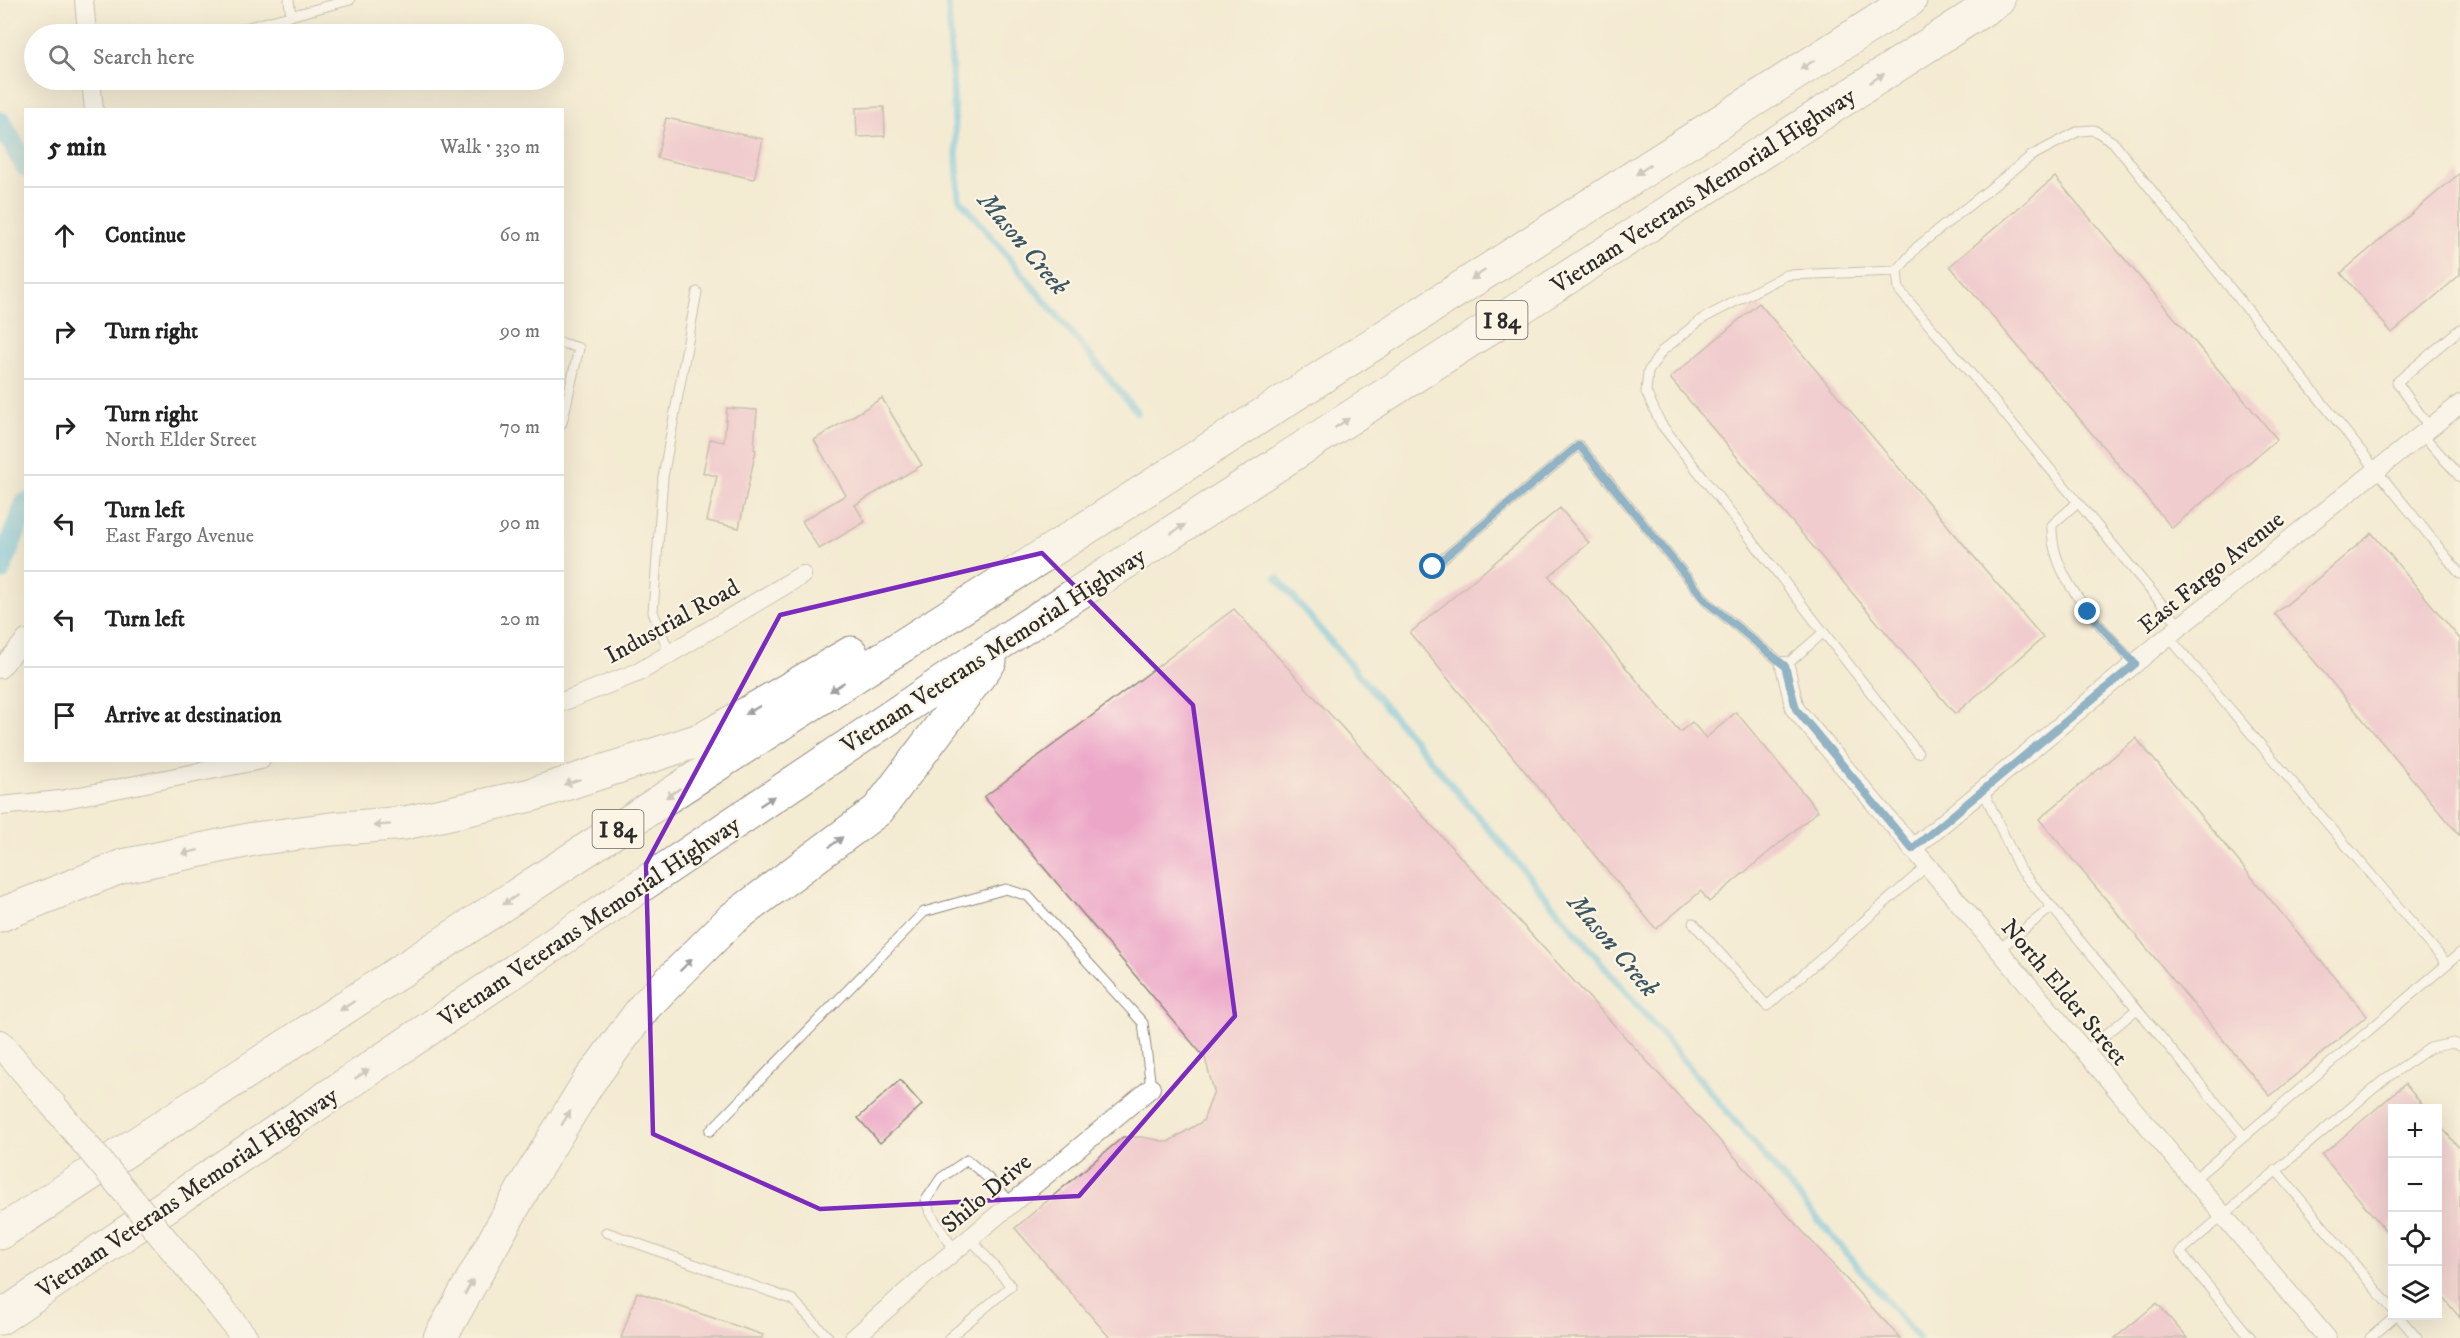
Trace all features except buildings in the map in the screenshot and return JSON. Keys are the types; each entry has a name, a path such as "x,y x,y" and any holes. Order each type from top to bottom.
{"highway":[{"name":"Vietnam Veterans Memorial Highway","path":"0,1233 703,774 1239,428 1910,0"},
{"name":"Vietnam Veterans Memorial Highway","path":"0,1318 1005,640 1998,0"},
{"path":"0,915 123,867 254,838 405,823 531,795 703,739 1239,428"},
{"path":"440,1338 526,1184 588,1083 645,1006 732,920 878,810 1005,640"}],"main road":[{"path":"0,1043 245,1338"}],"street":[{"path":"84,0 86,24"},
{"path":"92,90 94,108"},
{"name":"East Fargo Avenue","path":"1912,849 2135,664 2460,404"},
{"name":"Industrial Road","path":"564,701 639,672 802,575"},
{"path":"0,669 24,641"},
{"name":"North Elder Street","path":"1785,666 1796,709 2327,1338"},
{"path":"0,806 60,800 251,762"},
{"name":"Shilo Drive","path":"854,1338 1150,1088"}],"lane":[{"path":"289,0 291,16"},
{"path":"260,24 350,0"},
{"path":"2447,964 2175,632 2078,502 1899,290 1897,271 1917,247 2031,156 2079,131 2094,130 2113,142 2460,574"},
{"path":"1897,271 1786,275 1702,319 1662,351 1648,372 1646,392 1661,424 1918,753"},
{"path":"670,654 653,612 662,488 697,292"},
{"path":"2460,329 2397,382 2426,431 2460,477"},
{"path":"564,344 579,348 564,414"},
{"path":"1433,567 1579,445 1708,603 1785,666 1824,632"},
{"path":"2078,502 2052,525 2055,556 2088,612 2135,664"},
{"path":"1983,790 2019,868 2243,1135"},
{"path":"1693,923 1767,1006 1927,866"},
{"path":"710,1131 924,912 1006,889 1028,896 1143,1023 1150,1088"},
{"path":"1998,951 2052,907"},
{"path":"2193,1180 2243,1135 2460,953"},
{"path":"2085,1052 2137,1009"},
{"path":"2251,1338 2180,1252 2385,1079 2430,1047 2453,1043 2460,1046"},
{"path":"955,1251 930,1213 926,1200 941,1178 967,1160 1012,1203"},
{"path":"2276,1170 2388,1304"},
{"path":"606,1232 793,1300 829,1338"},
{"path":"949,1338 1011,1286 970,1238"},
{"path":"2370,1338 2392,1320"},
{"path":"2401,1320 2417,1338"}],"highlighted area":[{"path":"1042,553 1193,705 1235,1016 1079,1196 820,1209 653,1134 646,864 780,615"}],"waterway":[{"name":"Mason Creek","path":"948,0 959,198 1137,412"},
{"path":"0,122 24,163"},
{"path":"0,570 24,508"},
{"name":"Mason Creek","path":"1277,578 1918,1338"}],"route":[{"path":"1433,567 1579,445 1708,603 1785,666 1796,709 1912,849 2135,664 2088,612"}]}
